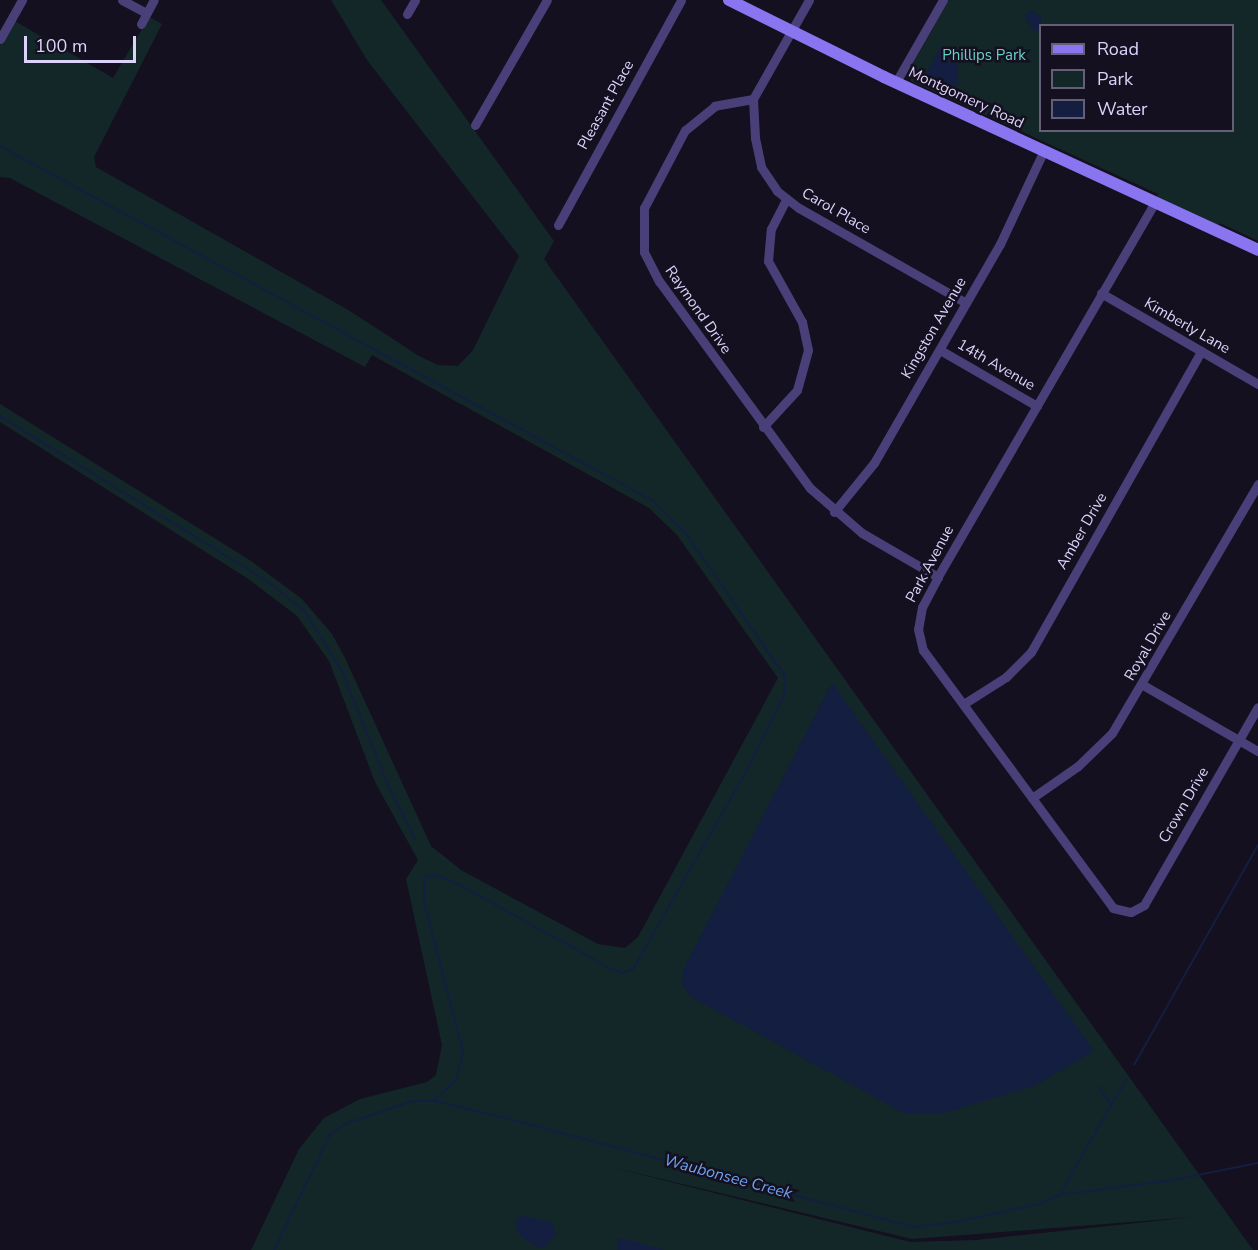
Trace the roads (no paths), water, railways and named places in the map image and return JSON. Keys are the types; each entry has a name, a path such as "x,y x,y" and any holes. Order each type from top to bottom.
{"street":[{"path":"0,39 22,0"},
{"path":"122,0 146,13"},
{"path":"141,24 154,0"},
{"path":"407,14 415,0"},
{"path":"475,125 547,0"},
{"name":"Pleasant Place","path":"558,225 681,0"},
{"name":"Montgomery Road","path":"729,0 896,82 1258,250"},
{"path":"753,99 809,0"},
{"path":"896,82 943,0"},
{"name":"Carol Place","path":"753,99 757,153 768,178 786,199 966,303"},
{"name":"Raymond Drive","path":"753,99 715,106 686,130 644,208 642,239 655,274 796,472 834,512 873,540 938,577"},
{"name":"Kingston Avenue","path":"834,512 874,463 940,350 1044,150"},
{"path":"763,427 797,390 808,350 802,322 768,261 771,229 786,199"},
{"name":"Park Avenue","path":"1131,912 1113,908 965,703 923,650 918,629 922,607 938,577 1155,202"},
{"name":"Kimberly Lane","path":"1101,293 1258,384"},
{"name":"14th Avenue","path":"940,350 1037,406"},
{"name":"Amber Drive","path":"965,703 1006,677 1030,652 1201,351"},
{"name":"Royal Drive","path":"1032,798 1078,766 1112,733 1143,685 1258,484"},
{"path":"1143,685 1258,751"},
{"name":"Crown Drive","path":"1131,912 1144,905 1258,707"}],"water":[{"path":"1030,10 1041,16 1039,31 1034,31 1025,17"},
{"path":"945,47 958,66 958,87 926,74 940,48"},
{"path":"832,683 1094,1051 1034,1086 941,1114 906,1114 691,997 682,984 683,970"},
{"path":"523,1216 552,1222 556,1235 542,1249 527,1241 517,1232 516,1220"},
{"path":"622,1238 664,1250 618,1250 617,1240"}],"waterway":[{"path":"0,146 653,501 684,531 784,675 784,696 743,777 633,969 622,973 611,969 458,884 435,875 424,877 424,902 463,1052 457,1079 433,1101"},
{"path":"0,416 270,583 305,612 342,671 389,788 415,839"},
{"path":"1134,1065 1258,845"},
{"path":"1060,1194 1127,1078"},
{"path":"1098,1086 1112,1106"},
{"name":"Waubonsee Creek","path":"274,1250 329,1136 345,1124 412,1101 436,1101 525,1123 914,1227 956,1222 1039,1204 1059,1195 1173,1180 1258,1163"}],"park label":[{"name":"Phillips Park","path":"984,56"}]}
